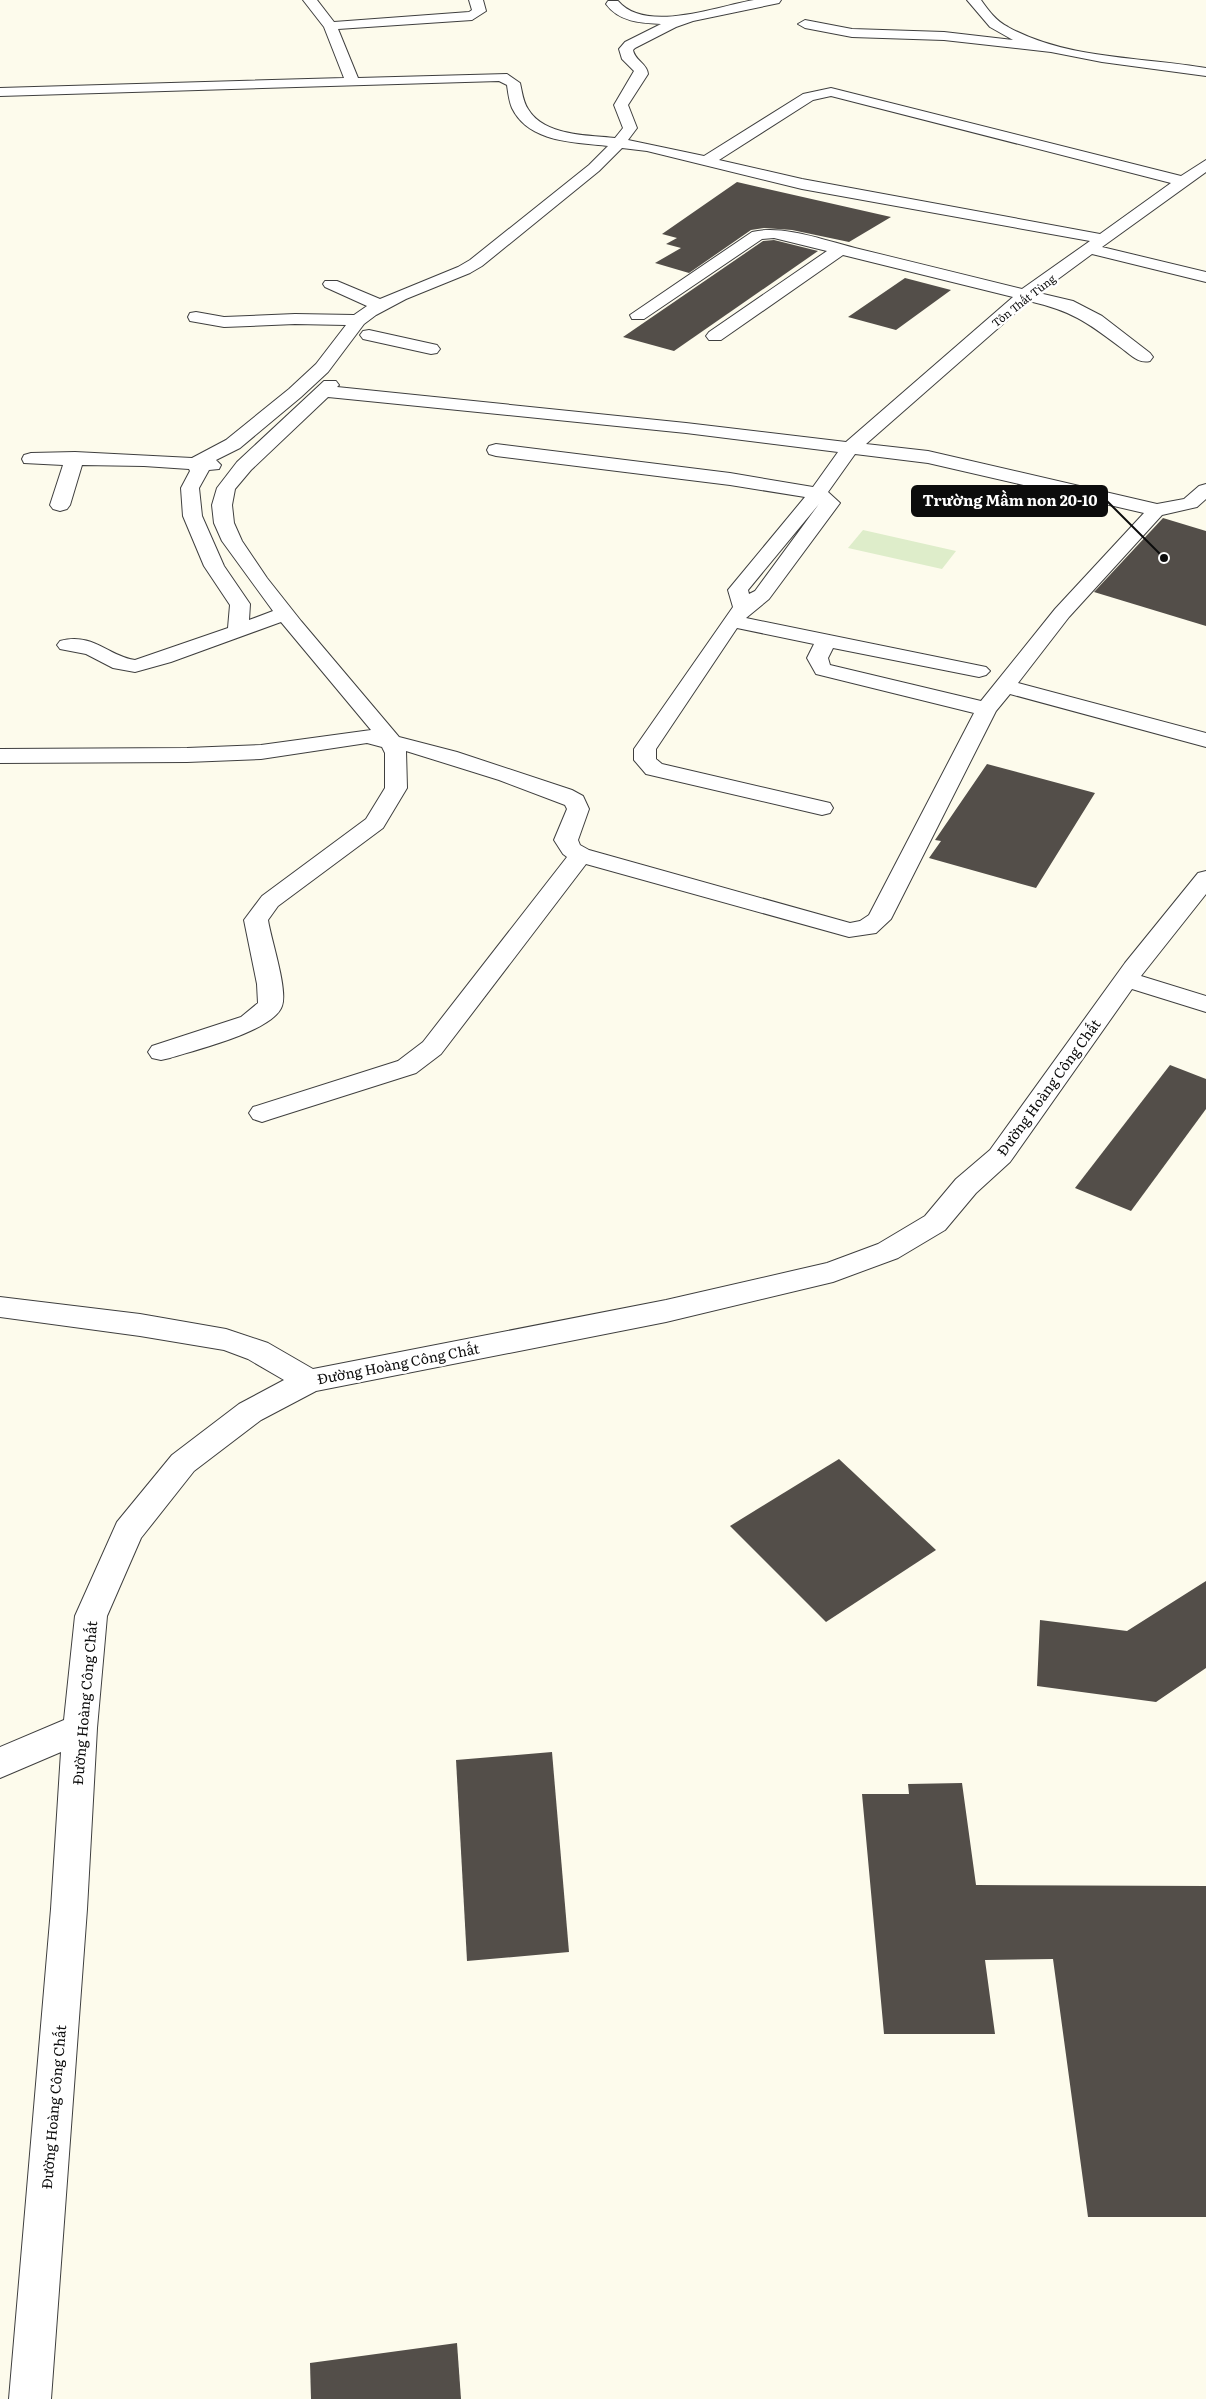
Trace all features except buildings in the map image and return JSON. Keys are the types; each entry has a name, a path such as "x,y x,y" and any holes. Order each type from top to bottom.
{"street":[{"path":"310,0 330,26 353,82"},
{"path":"330,26 472,16 479,11 476,0"},
{"path":"195,464 233,444 295,393 322,368 379,305 464,270 476,263 594,168 619,144 630,128 622,106 641,74 641,70 630,61 626,49 682,20 774,0"},
{"path":"974,0 994,24 1003,30 1057,49"},
{"path":"613,4 619,12 628,15 682,20"},
{"path":"805,24 852,33 944,36 1057,49 1206,72"},
{"path":"0,92 502,77 513,83 519,107 535,125 556,135 668,151 802,184 1097,244 1206,277"},
{"path":"706,161 808,96 831,92 1183,181"},
{"name":"Tôn Thất Tùng","path":"818,493 850,448 1025,295 1206,165"},
{"path":"638,315 758,235 779,233 1053,301 1081,311 1108,328 1144,358"},
{"path":"715,336 842,248"},
{"path":"332,284 379,305"},
{"path":"196,317 224,322 295,319 361,327 431,349"},
{"path":"161,1052 250,1023 270,1006 272,989 258,939 256,920 270,901 375,823 396,788 396,753 388,736 285,614 237,548 224,523 222,505 226,488 244,466 325,392 361,327"},
{"path":"325,392 686,428 928,457 1149,507 1153,511"},
{"path":"496,450 730,479 818,493 830,503 762,595 738,614 645,749 645,760 654,769 822,808"},
{"path":"60,505 75,458"},
{"path":"31,459 144,460 244,466"},
{"path":"195,464 200,472 192,482 190,490 192,509 204,545 219,578 240,604 238,631"},
{"path":"1153,511 1190,503 1206,490"},
{"path":"0,756 187,756 261,752 370,736 376,740 390,741 483,767 564,795 575,801 578,809 566,840 571,849 581,855 849,930 867,928 879,919 986,709 1062,613 1154,513 1153,511"},
{"path":"67,645 91,648 120,664 136,666 285,614"},
{"path":"738,614 828,639 979,671"},
{"path":"828,639 816,657 817,664 823,670 986,709"},
{"path":"1005,686 1206,740"},
{"path":"262,1113 407,1067 432,1048 581,855"},
{"name":"Đường Hoàng Công Chất","path":"30,2399 69,1909 80,1728 91,1616 128,1531 183,1463 250,1412 309,1381 666,1311 833,1272 888,1251 935,1223 966,1186 1000,1156 1126,979 1206,878"},
{"path":"1126,979 1206,1004"},
{"path":"0,1307 140,1325 226,1340 258,1351 309,1381"},
{"path":"0,1763 80,1728"}],"green space":[{"path":"863,530 956,551 942,569 848,548"}],"place":[{"name":"Trường Mầm non 20-10","path":"1164,558"}]}
